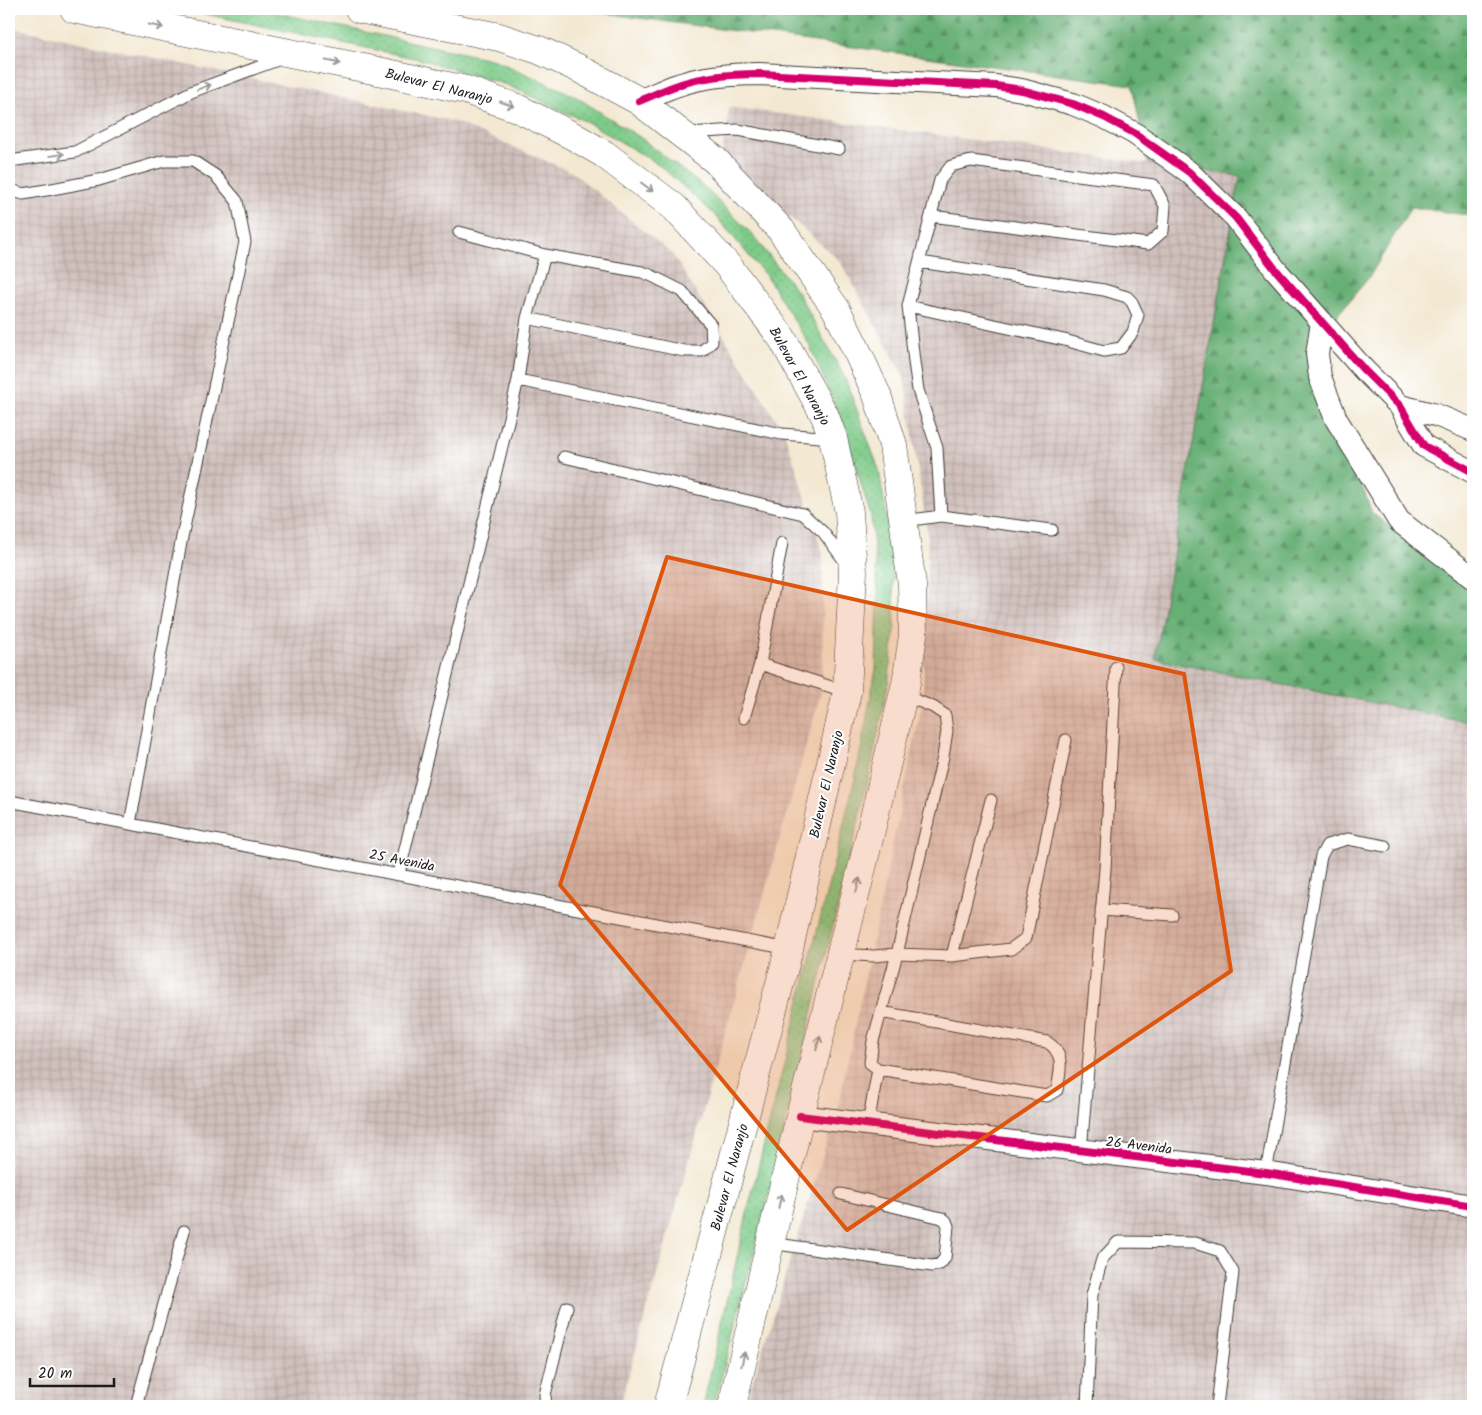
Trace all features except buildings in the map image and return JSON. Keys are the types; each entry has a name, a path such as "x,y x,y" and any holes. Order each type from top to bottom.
{"main road":[{"name":"Bulevar El Naranjo","path":"74,9 466,90 517,108 573,136 604,154 674,207 728,266 782,338 825,416 833,438 849,512 853,572 847,692 789,949 668,1406"},
{"path":"360,9 499,38 539,50 578,68 639,102 715,160 781,230 836,309 858,351 873,386 893,445 912,584 913,635 903,696 800,1116 732,1406"}],"street":[{"path":"639,102 678,85 705,78 741,74 996,86 1022,90 1073,104 1104,117 1134,133 1189,172 1236,218 1274,269 1364,370 1400,406 1424,446 1473,472"},
{"path":"1322,322 1317,354 1320,377 1336,419 1399,521 1473,578"},
{"path":"1400,406 1436,415 1473,430"},
{"name":"26 Avenida","path":"800,1116 1266,1174 1473,1206"}],"lane":[{"path":"9,161 75,152 191,92 294,54"},
{"path":"681,134 738,130 839,149"},
{"path":"9,189 23,194 99,180 164,161 193,161 216,176 236,201 246,242 182,537 130,824"},
{"path":"931,216 1148,244 1163,231 1166,206 1154,185 971,161 951,166 940,180 908,306 918,390 937,448 941,516"},
{"path":"459,232 545,255 650,275 682,291 711,325 712,342 702,351 684,351 527,318"},
{"path":"399,874 518,380 527,318 545,255"},
{"path":"908,306 1064,340 1104,351 1121,348 1133,332 1138,315 1132,302 1127,298 1104,290 920,262"},
{"path":"518,380 782,434 833,438"},
{"path":"564,457 803,514 823,532 853,572"},
{"path":"904,521 941,516 1052,530"},
{"path":"744,718 760,664 782,543"},
{"path":"760,664 847,692"},
{"path":"1080,1151 1105,869 1116,667"},
{"path":"881,1012 1047,1042 1056,1048 1060,1056 1056,1090 1047,1096 878,1069 870,1063 870,1052 881,1012 897,954 943,757 947,731 945,715 933,706 903,696"},
{"path":"840,954 952,956 1012,949 1026,938 1066,740"},
{"path":"952,956 991,800"},
{"name":"25 Avenida","path":"9,801 789,949"},
{"path":"1266,1174 1321,856 1327,845 1348,840 1385,846"},
{"path":"1101,910 1172,915"},
{"path":"868,1124 878,1069"},
{"path":"770,1243 932,1266 940,1264 945,1258 948,1226 942,1218 841,1194"},
{"path":"136,1406 184,1231"},
{"path":"1087,1406 1092,1295 1102,1259 1118,1242 1196,1243 1220,1252 1233,1272 1217,1406"},
{"path":"546,1406 545,1395 567,1307"}],"highlighted area":[{"path":"667,557 1184,674 1231,971 847,1230 560,885"}],"shaded area":[{"path":"9,27 452,121 572,172 672,254 785,434 823,553 822,689 620,1406 9,1406"},
{"path":"729,107 1240,176 1155,659 1473,723 1473,1406 745,1406 839,1103 923,699 928,537 904,377 840,261 722,158"}],"green space":[{"path":"181,9 259,9 495,60 573,95 641,138 705,188 752,234 798,293 845,378 879,470 892,549 895,628 888,684 870,772 766,1205 714,1406 703,1406 749,1205 856,774 876,669 878,592 871,516 843,425 810,346 767,277 714,214 658,164 589,123 507,85 419,59"},
{"path":"573,9 1473,9 1473,216 1411,207 1370,276 1311,347 1372,513 1473,590 1473,723 1155,659 1240,176 1148,163 1132,85"}],"cycle path":[{"path":"639,101 698,79 728,75 759,74 996,86 1022,90 1073,104 1104,117 1134,133 1189,172 1236,218 1275,269 1364,370 1400,406 1424,446 1473,472"},
{"path":"800,1116 1266,1173 1473,1206"}]}
